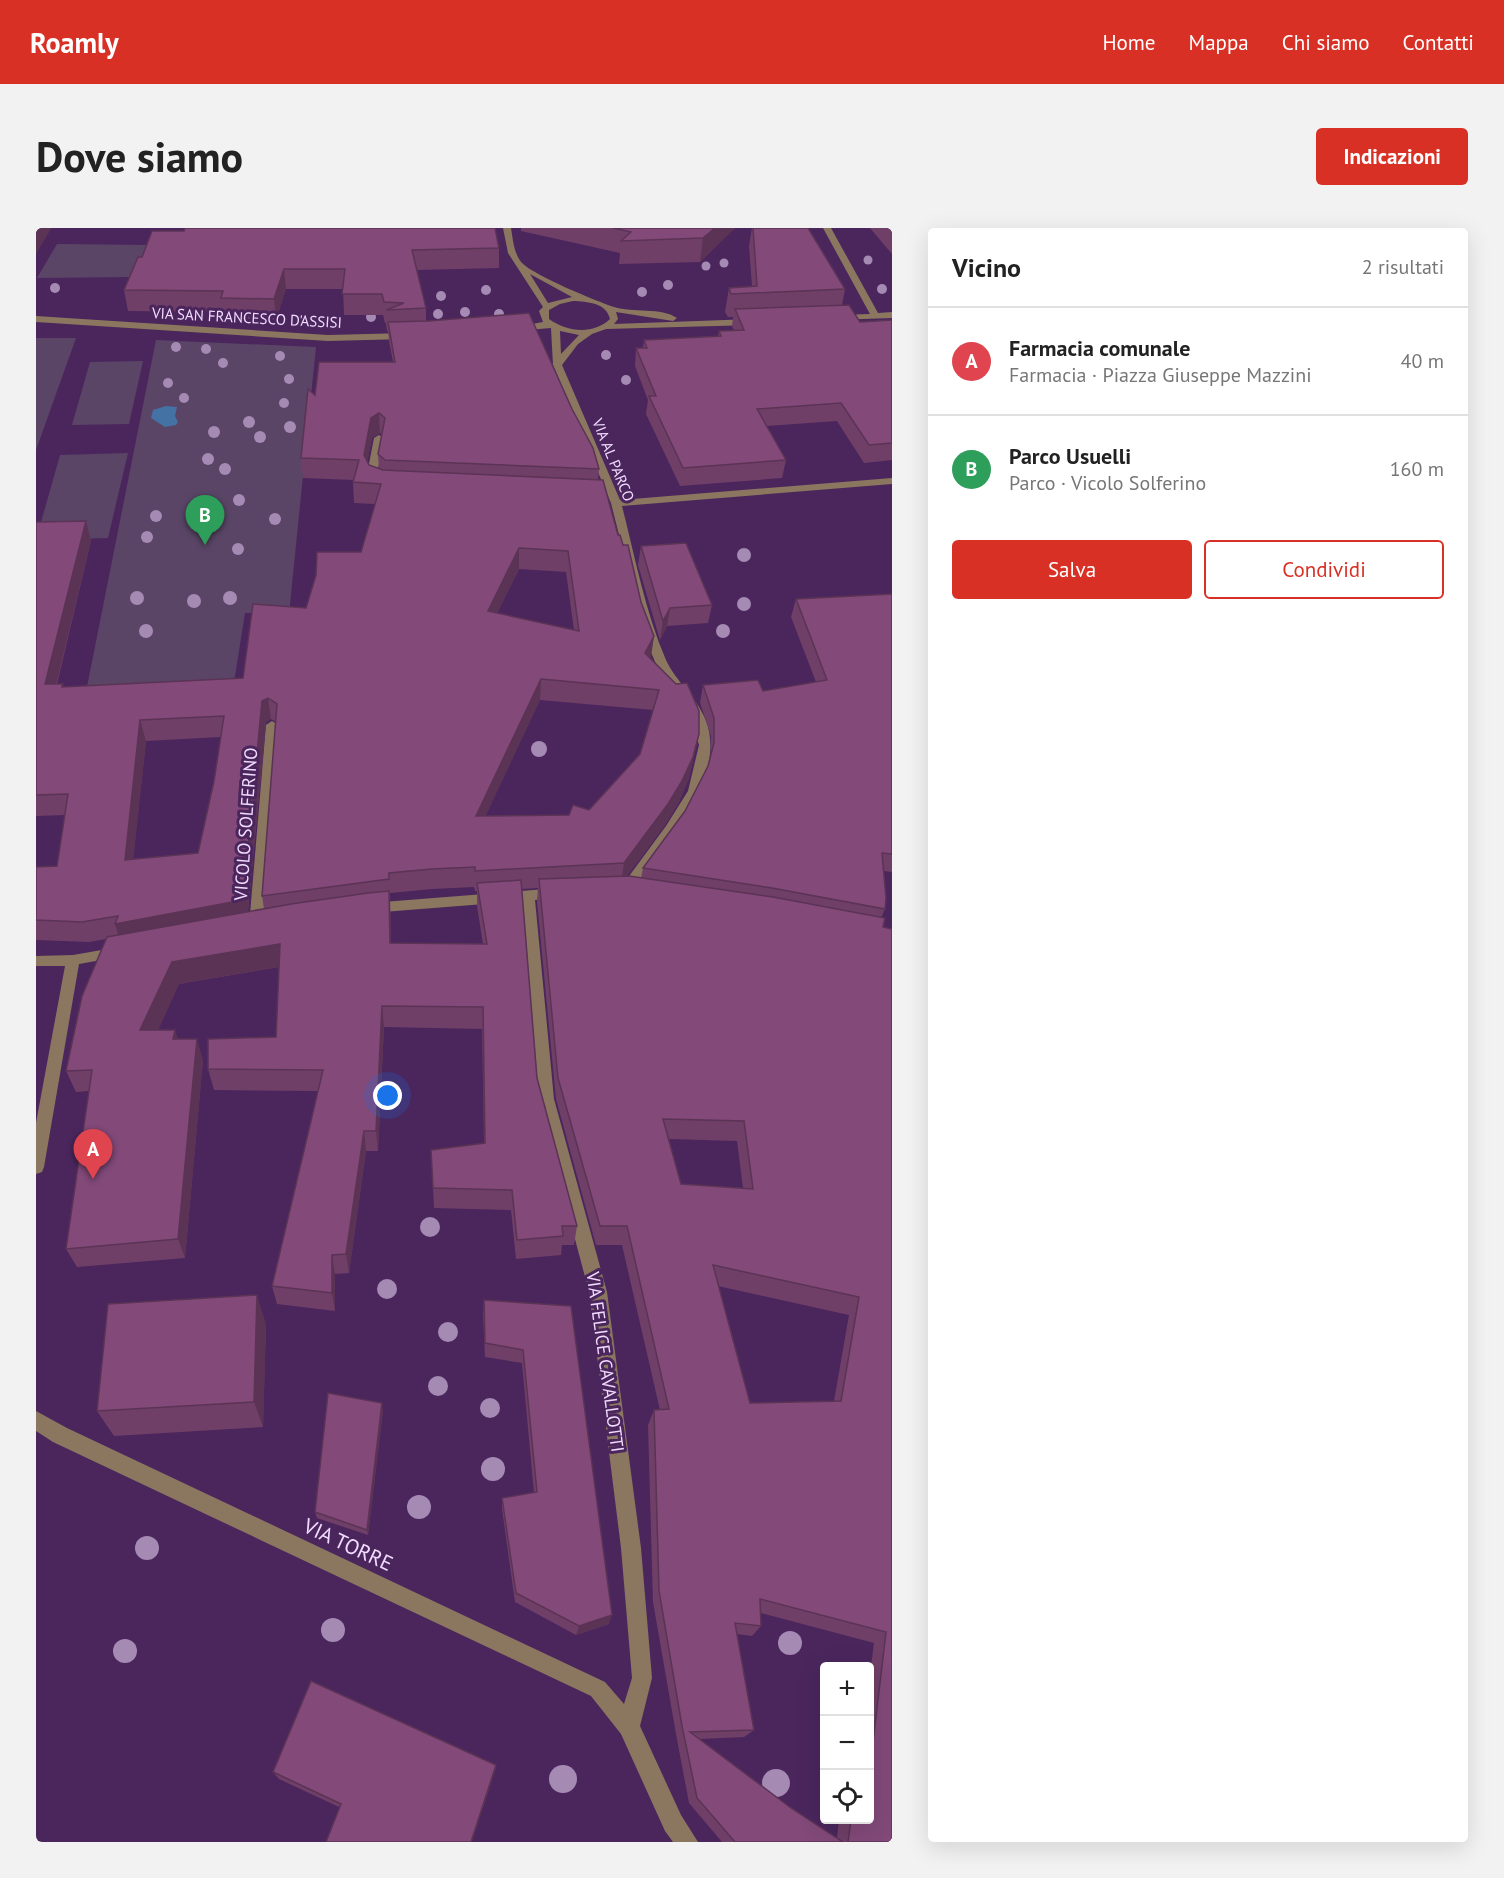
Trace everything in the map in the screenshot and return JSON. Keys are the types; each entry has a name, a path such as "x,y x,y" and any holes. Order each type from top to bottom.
{"street":[{"path":"507,228 512,253 518,265 547,307"},
{"path":"827,228 875,316"},
{"path":"518,265 584,300"},
{"path":"543,316 547,307 563,300 584,300 611,309 714,324"},
{"path":"606,327 614,319 611,309"},
{"path":"829,318 892,315"},
{"path":"543,316 552,326"},
{"path":"543,316 504,326 552,326 566,330 590,331 606,327 760,322"},
{"name":"VIA SAN FRANCESCO D'ASSISI","path":"36,319 328,338 413,335"},
{"name":"VIA AL PARCO","path":"552,326 557,365 611,497 651,638 662,664 695,709 705,745 693,791 671,829 627,892"},
{"path":"557,365 575,342 590,331"},
{"path":"380,438 372,474 375,481 384,485 396,486"},
{"path":"611,497 892,481"},
{"name":"VICOLO SOLFERINO","path":"272,725 250,927 275,923"},
{"path":"359,910 528,894 572,893"},
{"name":"VIA FELICE CAVALLOTTI","path":"528,894 546,1099 598,1292 632,1548 642,1678 629,1726"},
{"path":"36,961 73,960 128,950"},
{"path":"36,1167 73,960"},
{"name":"VIA TORRE","path":"36,1420 60,1435 598,1689 629,1726 673,1823 687,1842"}],"shaded area":[{"path":"57,244 153,245 137,277 37,278"},
{"path":"36,338 76,338 36,450"},
{"path":"156,340 316,347 289,614 245,613 232,695 78,732"},
{"path":"143,361 129,424 72,425 90,362"},
{"path":"128,453 108,538 36,540 60,455"}],"water":[{"path":"166,406 177,407 175,416 178,422 176,425 165,427 151,418 153,410"}],"building":[{"path":"185,228 495,228 499,248 412,250 426,308 386,310 404,303 384,302 382,294 342,294 345,269 284,269 274,299 221,298 223,291 124,290 138,257 142,257 152,231 184,231"},
{"path":"613,228 715,228 703,238 621,241 631,232"},
{"path":"753,228 808,228 845,289 731,294 729,288 757,286"},
{"path":"849,305 860,322 892,320 892,443 869,445 841,403 757,409 786,460 683,468 649,396 656,396 636,348 647,348 644,340 721,336 719,331 744,330 735,309"},
{"path":"529,313 572,409 593,448 599,469 385,460 378,454 385,418 379,413 371,418 364,455 369,465 383,470 603,480 618,535 623,545 628,545 641,602 654,636 645,653 676,684 687,683 699,711 699,734 693,757 668,804 624,863 475,871 475,867 432,869 389,873 389,879 262,896 277,704 268,698 262,701 243,900 115,924 118,916 82,922 36,920 36,867 57,866 68,794 36,795 36,522 86,521 45,684 63,684 62,687 243,678 253,604 306,608 316,575 317,552 361,552 381,484 353,482 359,460 301,458 308,389 315,395 319,362 395,362 388,322","holes":["519,548 568,551 579,631 488,611","541,679 659,690 640,754 589,810 573,805 569,815 476,816","224,716 214,781 198,853 125,860 140,720"]},
{"path":"686,543 712,605 670,608 663,621 641,546"},
{"path":"892,594 892,854 882,853 885,909 772,888 643,868 685,811 708,766 714,743 714,718 703,685 758,680 763,691 827,680 796,599"},
{"path":"629,876 773,897 885,918 883,927 892,929 892,1842 848,1842 850,1824 874,1824 874,1733 886,1632 760,1599 761,1626 735,1623 754,1730 690,1732 791,1808 843,1842 735,1842 697,1798 659,1591 654,1410 669,1409 627,1226 600,1226 558,1078 539,879","holes":["663,1119 744,1121 753,1189 681,1184","713,1265 859,1297 841,1401 750,1403"]},
{"path":"521,880 537,1078 577,1226 562,1226 563,1236 517,1240 512,1190 433,1188 431,1150 485,1143 483,1007 382,1006 376,1131 364,1131 346,1254 332,1255 332,1293 272,1286 323,1070 208,1069 208,1039 276,1037 280,944 172,962 140,1030 175,1030 173,1039 197,1039 178,1239 66,1249 92,1070 66,1071 82,996 107,937 291,904 389,891 390,943 487,944 477,883"},
{"path":"257,1295 254,1402 97,1411 108,1304"},
{"path":"484,1300 571,1306 612,1615 579,1626 516,1593 502,1498 537,1492 523,1350 485,1343"},
{"path":"328,1393 382,1403 367,1530 315,1512"},
{"path":"311,1681 496,1765 471,1842 326,1842 341,1804 273,1772"}],"place":[{"name":"Parco Usuelli","path":"205,545"},
{"name":"Farmacia comunale","path":"93,1179"}]}
